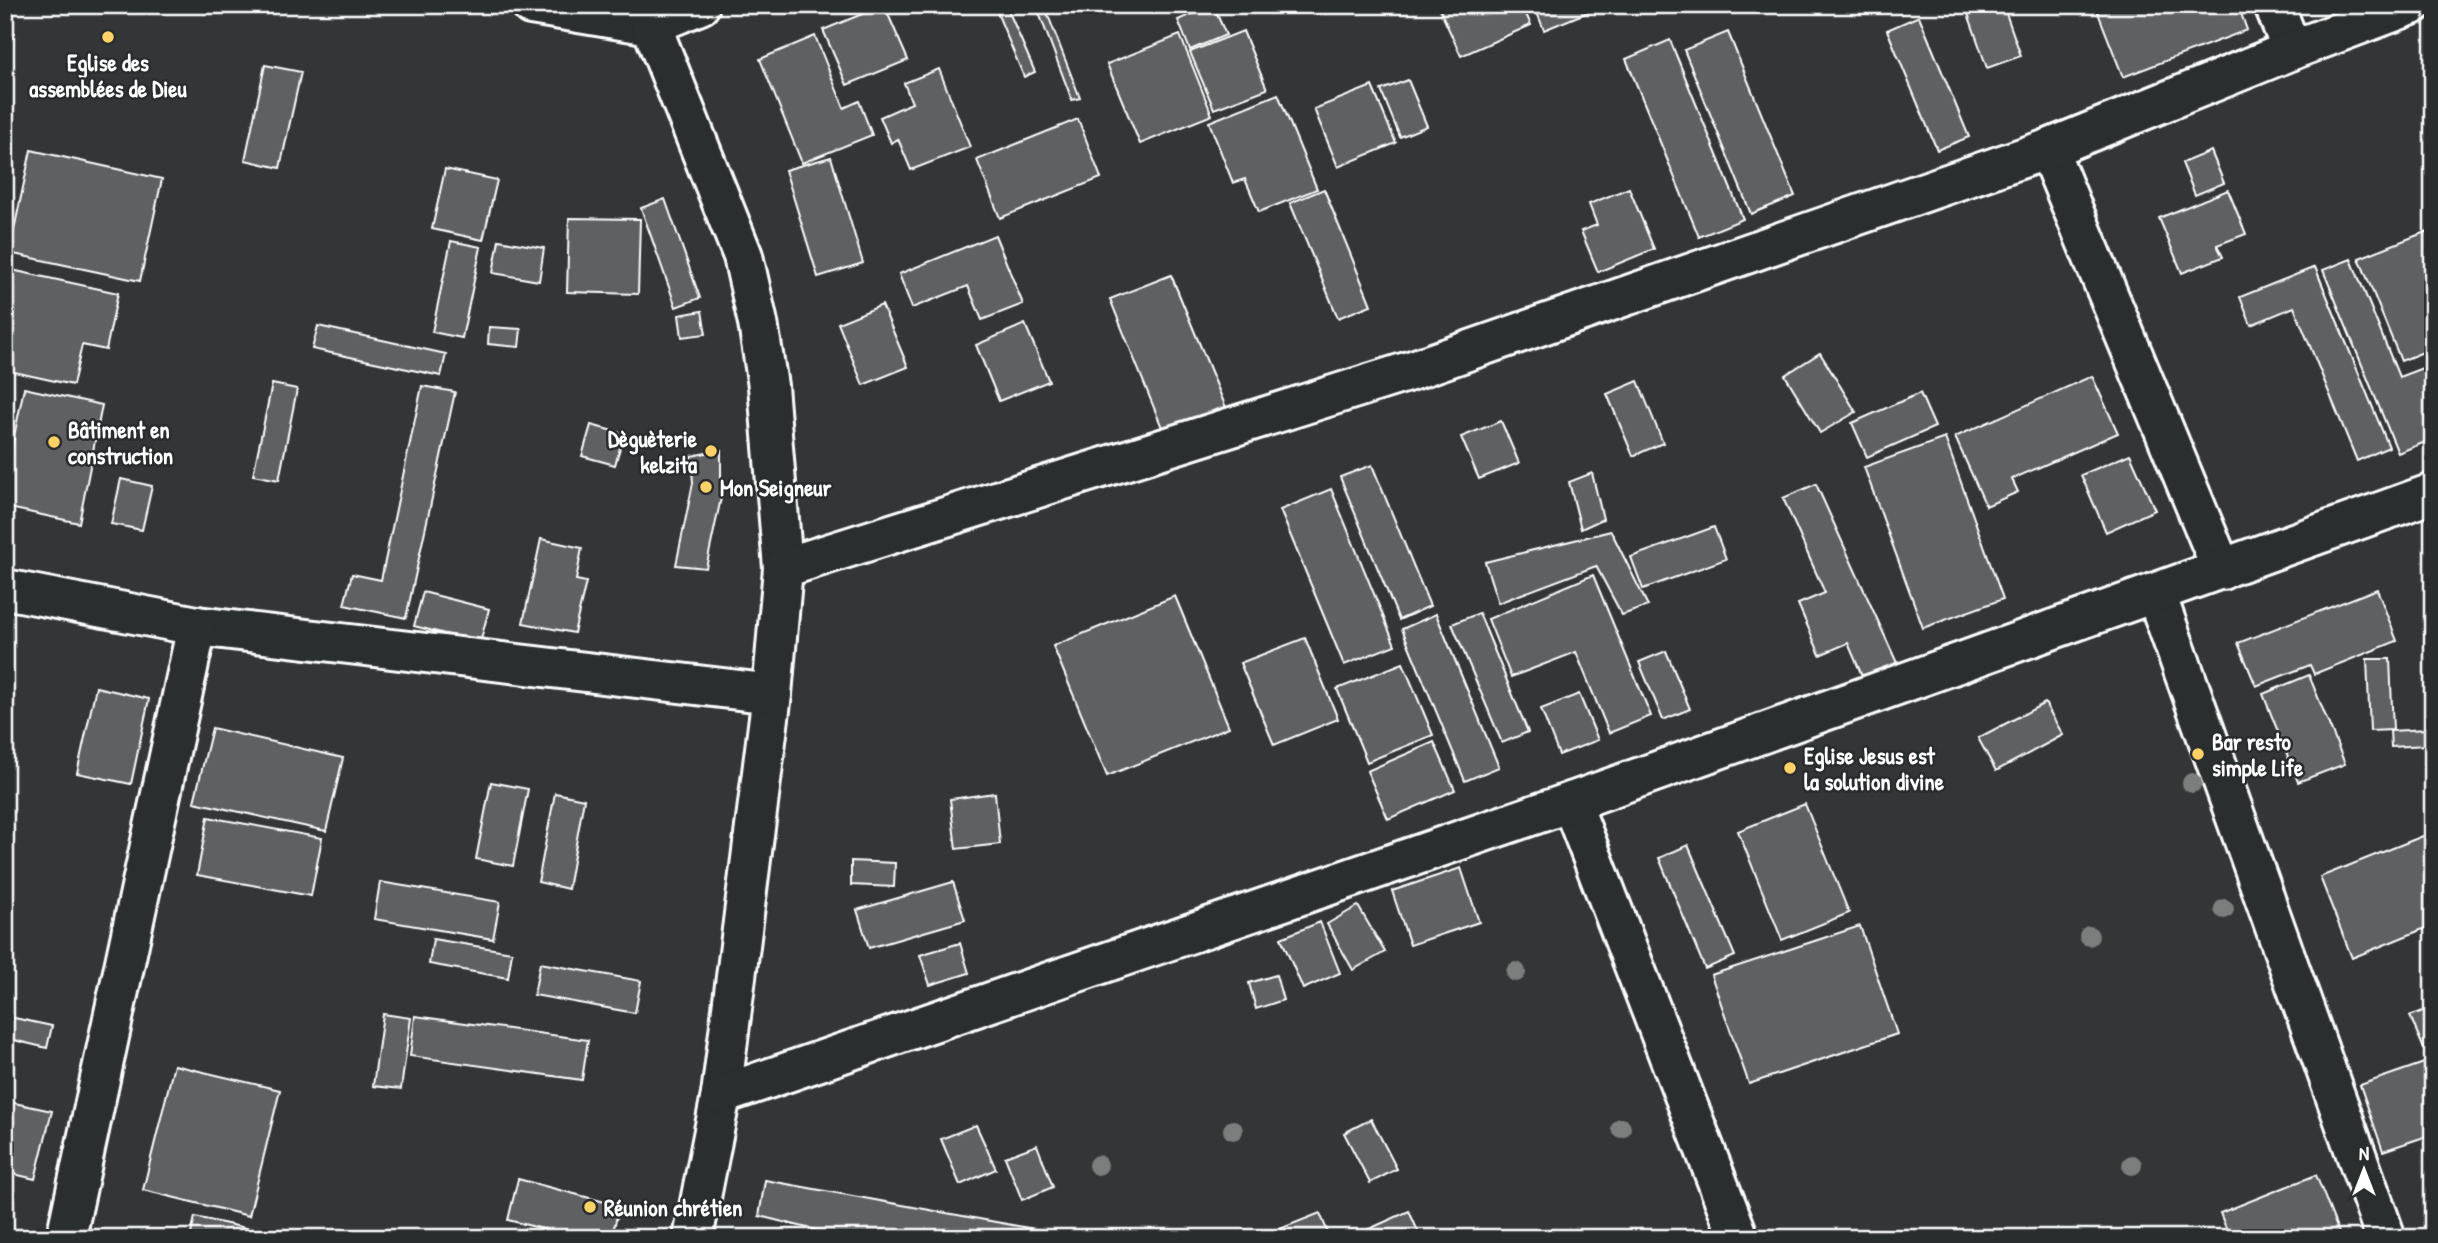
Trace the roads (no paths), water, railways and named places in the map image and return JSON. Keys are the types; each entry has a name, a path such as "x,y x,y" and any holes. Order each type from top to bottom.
{"street":[{"path":"531,5 647,15 700,5"},
{"path":"2274,5 2292,50"},
{"path":"783,568 1410,371 2048,149 2292,50 2412,5"},
{"path":"647,15 743,256 768,386 783,568 772,694 722,1095 693,1238"},
{"path":"2048,149 2222,570"},
{"path":"722,1095 1571,802 2433,493"},
{"path":"5,589 197,626 772,694"},
{"path":"2156,594 2386,1238"},
{"path":"65,1238 197,626"},
{"path":"1571,802 1739,1238"}],"place":[{"name":"Eglise des assemblées de Dieu","path":"108,37"},
{"name":"Bâtiment en construction","path":"54,442"},
{"name":"Dèguèterie kelzita","path":"711,451"},
{"name":"Mon Seigneur","path":"706,487"},
{"name":"Bar resto simple Life","path":"2198,754"},
{"name":"Eglise Jesus est la solution divine","path":"1790,768"},
{"name":"Réunion chrétien","path":"590,1207"}]}
